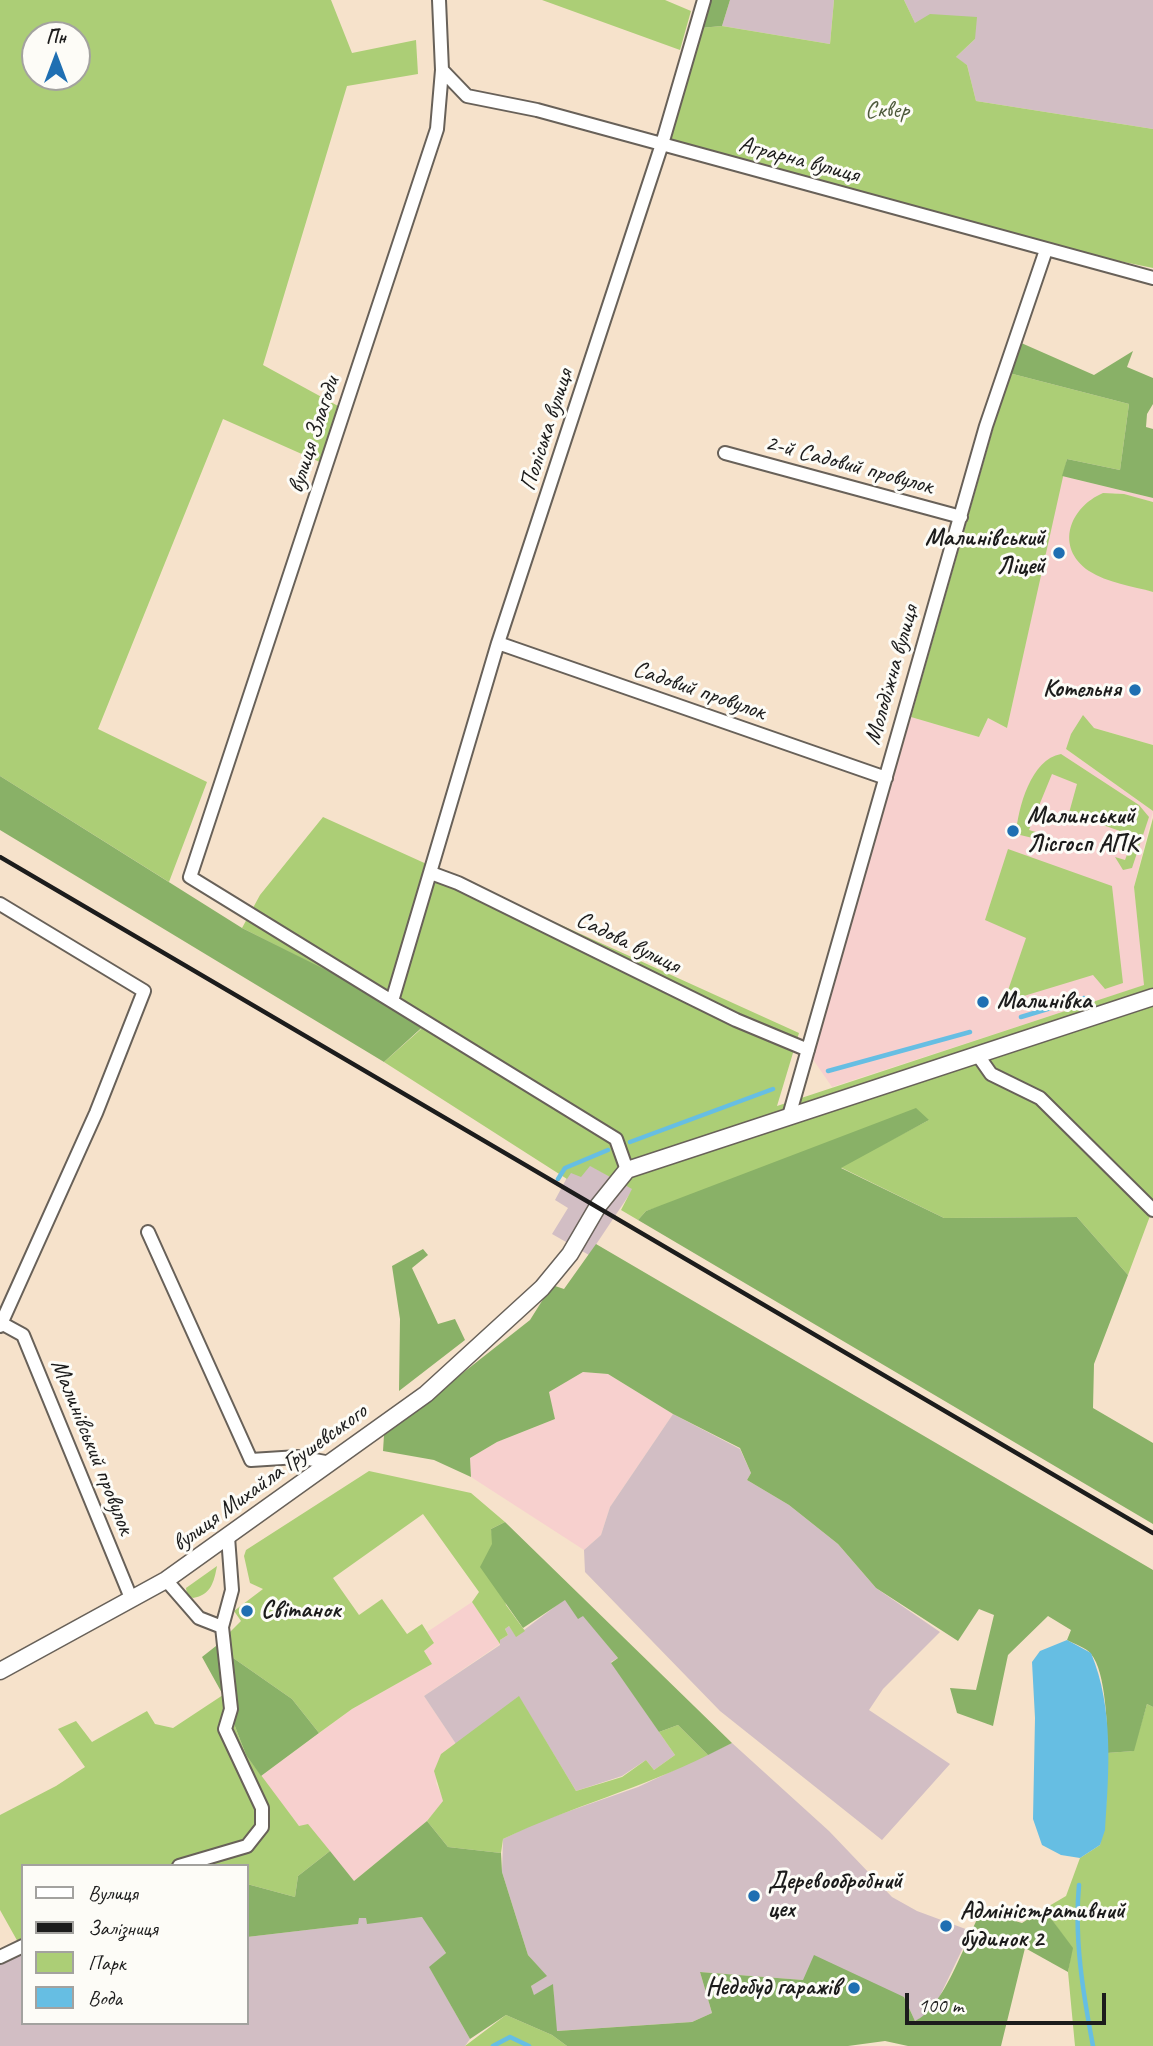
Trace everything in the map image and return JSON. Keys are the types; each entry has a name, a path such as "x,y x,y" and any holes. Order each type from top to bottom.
{"street":[{"name":"вулиця Злагоди","path":"392,1001 190,877 437,129 442,70 439,0"},
{"name":"Поліська вулиця","path":"392,1001 498,643 662,144 704,0"},
{"name":"Аграрна вулиця","path":"442,70 467,96 537,110 1153,278"},
{"name":"Молодіжна вулиця","path":"789,1116 986,426 1046,250"},
{"name":"2-й Садовий провулок","path":"725,453 961,517"},
{"name":"Садовий провулок","path":"498,643 886,778"},
{"name":"Садова вулиця","path":"431,873 458,883 736,1020 808,1050"},
{"path":"0,905 144,991 96,1113 1,1324"},
{"path":"392,1001 616,1139 627,1170 1153,997"},
{"path":"977,1054 991,1074 1040,1098 1153,1210"},
{"name":"вулиця Михайла Грушевського","path":"0,1671 166,1580 426,1394 542,1288 570,1254 598,1206 627,1170"},
{"path":"148,1232 251,1460 298,1457 331,1463"},
{"name":"Малинівський провулок","path":"1,1324 23,1335 131,1598"},
{"path":"186,1864 247,1846 262,1827 262,1808 225,1729 231,1709 222,1627 232,1590 228,1537"},
{"path":"166,1580 199,1618 222,1627"},
{"path":"0,1957 21,1947"}],"shaded area":[{"path":"730,0 834,0 830,44 722,26"},
{"path":"904,0 1153,0 1153,129 976,101 967,65 955,58 975,39 915,23"},
{"name":"Малинський Лісгосп АПК","path":"1062,476 1153,498 1153,502 1114,493 1089,571 1153,592 1153,745 1094,728 1066,749 1153,811 1134,887 1145,985 832,1087 812,1058 911,717 979,737 988,718 1007,728"},
{"path":"589,1165 633,1189 589,1255 552,1234 568,1208 555,1200 570,1172"},
{"path":"583,1372 608,1374 673,1414 610,1507 601,1535 584,1550 471,1477 470,1458 497,1442 555,1419 548,1392"},
{"path":"673,1414 740,1449 751,1473 747,1480 789,1505 838,1544 876,1588 940,1632 883,1689 869,1710 950,1764 882,1840 720,1711 585,1572 584,1550 601,1535 610,1507"},
{"path":"565,1599 578,1618 583,1615 618,1658 611,1662 675,1755 654,1770 646,1760 622,1776 576,1791 519,1697 456,1744 424,1696 500,1645 500,1640 508,1635 505,1629 509,1626 516,1636"},
{"path":"472,1602 500,1644 424,1696 456,1744 441,1754 436,1783 444,1801 427,1821 354,1881 299,1826 261,1776 352,1709 432,1664 424,1651 434,1643 427,1632"},
{"path":"732,1743 829,1831 892,1897 917,1911 971,1931 938,2000 923,2017 915,2021 904,1997 803,1980 700,1972 712,2013 692,2022 556,2031 553,1985 534,1996 531,1986 546,1976 528,1955 502,1872 503,1839 538,1822 638,1787"},
{"path":"423,1917 446,1953 430,1968 470,2039 465,2046 0,2046 0,1960 21,1952 21,2025 248,2025 248,1937 357,1924 358,1918 366,1918 367,1923"}],"green space":[{"path":"0,0 331,0 352,53 416,40 418,74 347,86 263,365 338,406 322,463 223,419 98,729 207,782 169,882 0,776"},
{"path":"542,0 665,0 691,11 680,50"},
{"path":"708,0 730,0 722,26 700,28"},
{"name":"Сквер","path":"834,0 904,0 915,23 930,14 977,17 975,39 956,57 967,65 976,101 1153,129 1153,268 1051,247 667,140 700,28 722,26 830,44"},
{"path":"1019,342 1094,375 1133,351 1127,367 1153,378 1153,404 1147,414 1146,427 1153,429 1153,498 1062,476 1067,459 1120,470 1129,404 1009,373"},
{"path":"1009,373 1129,404 1120,470 1067,459 1007,728 988,718 979,737 911,717"},
{"path":"1103,493 1124,494 1153,502 1153,592 1096,575 1078,561 1072,551 1070,528 1075,518 1091,499"},
{"path":"1083,715 1094,728 1153,745 1153,811 1066,749 1071,734"},
{"path":"1061,754 1139,805 1149,817 1132,868 1123,870 1115,857 1125,860 1134,836 1069,813 1077,784 1052,774 1029,830 1046,835 1041,840 1016,834 1023,799 1034,775 1051,758"},
{"path":"0,776 242,928 429,1021 384,1062 0,830"},
{"path":"323,817 799,1033 777,1106 1144,985 1134,887 1153,818 1153,1216 1150,1216 1128,1275 1077,1217 944,1218 840,1167 929,1120 646,1211 638,1220 621,1210 632,1189 590,1166 581,1177 571,1173 567,1179 384,1062 429,1022 242,928 260,895"},
{"path":"1008,849 1112,886 1123,983 1105,989 1093,975 1004,1002 1026,938 985,920"},
{"path":"916,1108 929,1120 841,1168 944,1218 1077,1217 1128,1275 1094,1364 1093,1408 1153,1443 1153,1524 638,1220 646,1211"},
{"path":"596,1244 1153,1570 1153,1707 1147,1704 1134,1751 1107,1753 1105,1702 1096,1662 1087,1650 1067,1640 1071,1630 1048,1616 1008,1655 993,1726 957,1713 950,1688 976,1690 994,1615 979,1609 958,1641 876,1588 838,1544 789,1505 747,1480 751,1473 740,1448 673,1414 608,1374 583,1372 549,1392 555,1419 497,1442 470,1458 471,1477 434,1460 383,1451 384,1435 530,1320 552,1285 564,1289"},
{"path":"423,1249 428,1255 412,1268 438,1324 455,1319 465,1340 399,1391 400,1319 392,1266"},
{"path":"369,1471 471,1493 505,1522 491,1529 506,1605 525,1631 516,1637 509,1626 505,1629 508,1635 500,1640 500,1644 472,1602 479,1592 423,1514 333,1578 359,1615 382,1599 407,1634 422,1624 434,1643 424,1651 432,1664 352,1709 319,1733 292,1699 216,1646 241,1621 234,1611 263,1589 250,1583 244,1556 246,1550"},
{"path":"505,1522 732,1743 708,1755 678,1725 659,1732 611,1663 618,1658 583,1616 578,1619 565,1600 523,1628 480,1567 492,1544 491,1529"},
{"path":"217,1566 208,1591 193,1598 187,1595 186,1588"},
{"path":"216,1646 292,1699 319,1733 261,1776 246,1755 223,1695 202,1657"},
{"path":"223,1695 246,1755 299,1826 308,1824 330,1851 298,1876 295,1897 248,1884 248,1864 21,1864 21,1947 0,1910 0,1815 56,1786 85,1767 58,1729 76,1721 92,1742 147,1711 155,1724 173,1728"},
{"path":"519,1696 576,1791 622,1777 646,1760 654,1770 675,1755 659,1732 678,1725 708,1755 658,1778 503,1839 501,1853 448,1847 427,1821 443,1801 434,1771 441,1754"},
{"path":"1147,1704 1153,1707 1153,2046 1075,2046 1068,1972 1072,1948 1044,1909 1066,1896 1080,1858 1100,1845 1106,1807 1107,1753 1133,1751"},
{"path":"427,1821 448,1847 501,1853 502,1872 528,1955 547,1976 531,1986 534,1995 553,1984 557,2031 692,2022 712,2013 700,1972 803,1980 814,1955 904,1997 915,2021 926,2014 945,1988 981,1911 1022,1923 1044,1909 1073,1948 1068,1972 1025,1948 1001,2046 908,2046 885,2041 848,2046 567,2046 552,2035 506,2015 470,2039 429,1967 446,1953 422,1917 367,1924 366,1918 359,1918 358,1924 248,1937 248,1884 295,1897 298,1876 330,1851 354,1881"},
{"path":"506,2015 552,2035 567,2046 465,2046"}],"water":[{"path":"1067,1640 1091,1653 1107,1718 1108,1786 1105,1830 1100,1845 1080,1858 1061,1855 1042,1845 1033,1819 1035,1718 1032,1662 1040,1651"}],"waterway":[{"path":"1021,1017 1084,998"},
{"path":"828,1071 970,1032"},
{"path":"630,1142 773,1089"},
{"path":"558,1179 565,1168 608,1150"},
{"path":"1079,1885 1079,1946 1093,2046"},
{"path":"493,2046 510,2037 529,2046"}],"railway":[{"path":"0,857 1153,1533"}],"place":[{"name":"Малинівський Ліцей","path":"1059,553"},
{"name":"Котельня","path":"1135,690"},
{"name":"Малинський Лісгосп АПК","path":"1013,831"},
{"name":"Малинівка","path":"983,1002"},
{"name":"Світанок","path":"247,1611"},
{"name":"Деревообробний цех","path":"754,1896"},
{"name":"Адміністративний будинок 2","path":"946,1926"},
{"name":"Недобуд гаражів","path":"854,1988"}]}
